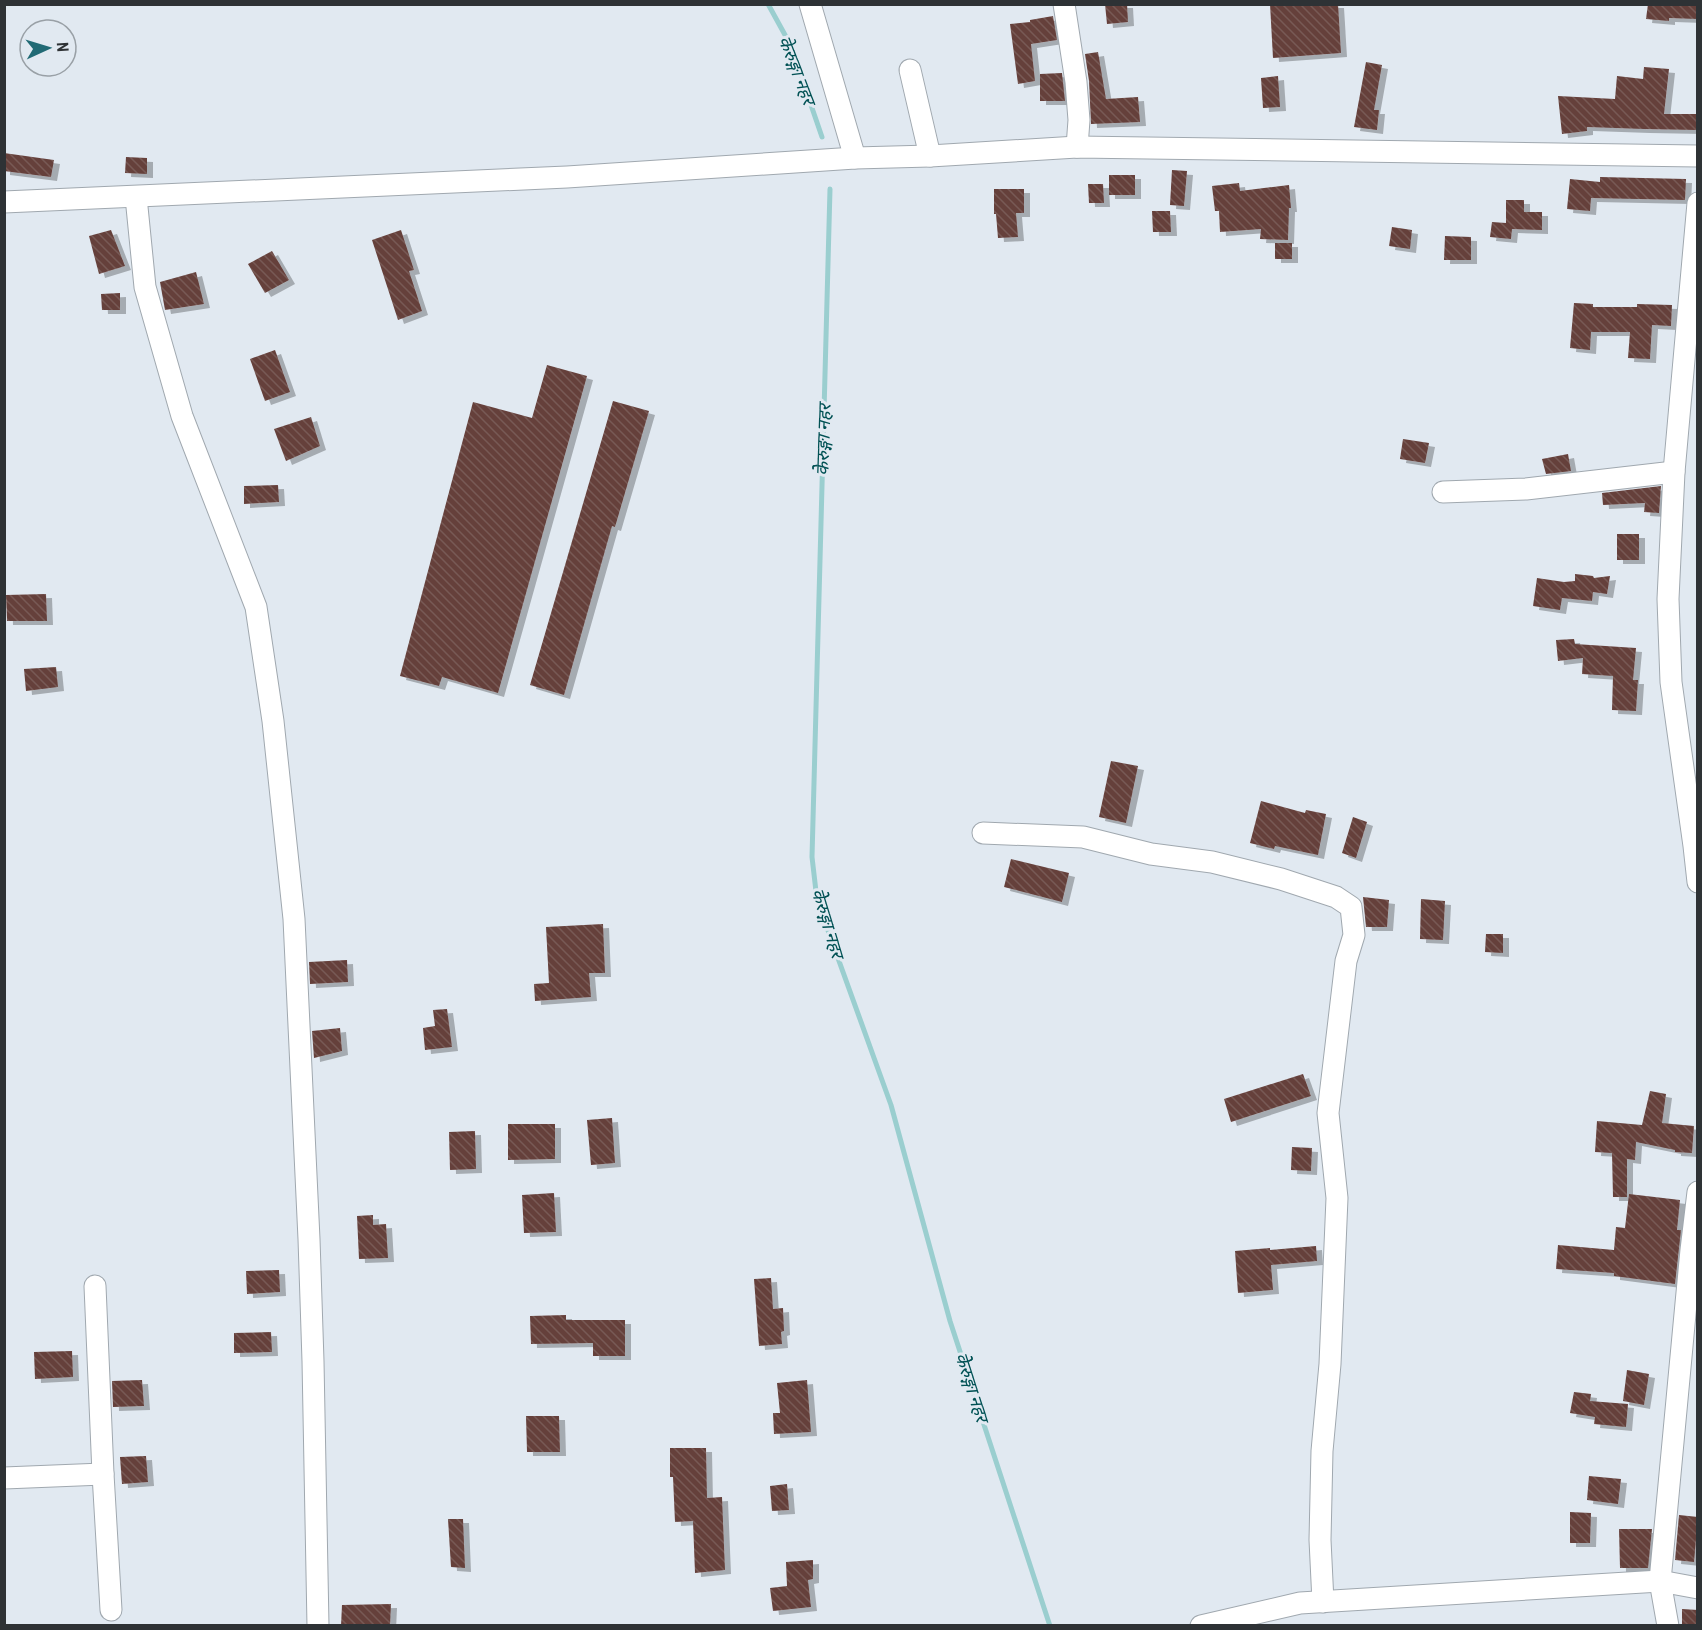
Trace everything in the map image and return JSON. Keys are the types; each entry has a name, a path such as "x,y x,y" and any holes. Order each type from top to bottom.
{"street":[{"path":"810,4 855,158"},
{"path":"1064,4 1076,82 1079,120 1077,147"},
{"path":"910,70 930,156"},
{"path":"4,202 567,177 855,158 1077,147 1698,156"},
{"path":"136,196 145,287 182,416 256,607 273,721 295,930 310,1250 318,1626"},
{"path":"1698,203 1674,472 1668,598 1671,682 1698,882"},
{"path":"1443,492 1526,489 1674,472"},
{"path":"983,833 1083,837 1151,854 1212,862 1281,879 1336,897 1351,907 1353,935 1346,961 1328,1113 1337,1198 1330,1364 1322,1451 1320,1540 1323,1602"},
{"path":"1668,1626 1660,1581 1698,1192"},
{"path":"95,1286 111,1610"},
{"path":"4,1478 103,1474"},
{"path":"1201,1626 1300,1603 1660,1581 1698,1588"}],"building":[{"path":"1105,4 1127,4 1128,22 1107,24"},
{"path":"1270,4 1338,4 1341,53 1273,58"},
{"path":"1648,4 1697,4 1697,19 1669,18 1669,21 1646,19"},
{"path":"1053,16 1057,40 1031,44 1035,81 1018,84 1010,24"},
{"path":"1098,52 1106,99 1138,97 1140,122 1091,124 1085,54"},
{"path":"1366,62 1382,65 1374,110 1379,110 1377,130 1354,127"},
{"path":"1644,67 1669,69 1664,114 1697,114 1697,130 1587,127 1587,131 1562,134 1558,96 1615,99 1617,76 1643,79"},
{"path":"1062,73 1065,101 1040,101 1040,74"},
{"path":"1278,76 1280,107 1263,108 1261,78"},
{"path":"4,153 54,160 51,177 4,171"},
{"path":"126,157 147,158 147,174 125,173"},
{"path":"1172,170 1187,171 1184,206 1170,205"},
{"path":"1109,175 1135,175 1135,195 1109,195"},
{"path":"1600,177 1686,179 1685,200 1591,198 1590,211 1567,209 1570,179 1600,182"},
{"path":"1239,183 1240,191 1289,185 1291,208 1289,208 1288,240 1260,239 1261,229 1220,232 1219,211 1215,211 1212,186"},
{"path":"1088,184 1103,184 1104,203 1089,203"},
{"path":"994,189 1024,189 1024,213 1016,213 1018,237 998,238 996,214 994,214"},
{"path":"1506,200 1524,200 1524,212 1542,212 1542,230 1512,229 1511,239 1490,237 1492,222 1506,223"},
{"path":"1152,211 1170,211 1171,232 1153,232"},
{"path":"1392,227 1412,230 1410,249 1389,246"},
{"path":"111,230 125,266 99,274 89,236"},
{"path":"401,230 414,270 409,271 422,311 398,320 372,240"},
{"path":"1445,236 1471,237 1471,260 1444,260"},
{"path":"1275,243 1292,243 1292,259 1275,259"},
{"path":"272,251 289,280 265,293 248,264"},
{"path":"196,272 204,304 165,310 160,282"},
{"path":"120,293 120,310 102,310 101,294"},
{"path":"1574,303 1593,304 1593,307 1637,307 1637,304 1672,305 1671,326 1652,325 1650,359 1628,358 1630,332 1591,332 1590,350 1570,348"},
{"path":"275,350 290,392 265,401 250,359"},
{"path":"547,365 587,376 498,693 442,677 439,686 400,676 473,402 532,418"},
{"path":"613,401 649,411 615,527 612,526 564,695 530,685"},
{"path":"311,417 320,446 286,461 274,429"},
{"path":"1403,439 1429,443 1425,463 1400,459"},
{"path":"1568,454 1571,471 1546,474 1542,459"},
{"path":"278,485 279,502 244,504 244,486"},
{"path":"1661,486 1659,513 1644,512 1645,503 1603,505 1602,493"},
{"path":"1617,534 1639,534 1639,560 1617,560"},
{"path":"1575,574 1594,578 1610,576 1607,594 1593,592 1592,601 1562,598 1560,610 1533,606 1537,578 1564,582 1575,581"},
{"path":"46,594 47,621 7,621 6,595"},
{"path":"1574,639 1575,644 1636,648 1633,680 1638,680 1636,711 1612,710 1613,676 1582,674 1583,658 1558,661 1556,640"},
{"path":"56,667 58,687 26,691 24,669"},
{"path":"1111,761 1138,766 1126,823 1099,817"},
{"path":"1261,801 1305,813 1306,810 1326,814 1318,855 1250,843"},
{"path":"1353,817 1367,822 1356,858 1342,853"},
{"path":"1011,859 1069,873 1062,902 1004,887"},
{"path":"1363,897 1389,900 1387,927 1366,927"},
{"path":"1421,899 1445,901 1443,940 1420,939"},
{"path":"603,924 605,973 589,973 591,997 535,1001 534,984 549,983 546,927"},
{"path":"1486,934 1503,934 1503,953 1485,952"},
{"path":"347,960 348,982 310,984 309,962"},
{"path":"447,1009 452,1047 425,1050 423,1028 435,1026 433,1010"},
{"path":"340,1028 342,1051 314,1058 312,1031"},
{"path":"1303,1074 1311,1096 1231,1122 1224,1099"},
{"path":"1650,1091 1666,1094 1662,1123 1694,1126 1692,1153 1675,1152 1675,1150 1636,1142 1635,1160 1627,1159 1627,1197 1613,1197 1612,1153 1595,1152 1597,1121 1642,1125"},
{"path":"612,1118 615,1163 591,1165 587,1120"},
{"path":"508,1124 555,1124 555,1159 508,1160"},
{"path":"475,1131 476,1169 450,1170 449,1132"},
{"path":"1292,1147 1312,1148 1311,1171 1291,1170"},
{"path":"554,1193 556,1232 524,1233 522,1195"},
{"path":"1629,1194 1680,1200 1677,1230 1681,1230 1675,1284 1614,1276 1614,1273 1556,1269 1558,1245 1614,1250 1616,1227 1625,1228"},
{"path":"373,1215 373,1225 386,1224 388,1258 359,1259 357,1216"},
{"path":"1316,1246 1317,1261 1271,1265 1273,1290 1238,1293 1235,1251"},
{"path":"279,1270 280,1292 247,1294 246,1271"},
{"path":"771,1278 773,1309 783,1308 782,1344 759,1346 754,1279"},
{"path":"566,1315 566,1320 625,1320 625,1356 593,1356 593,1343 531,1344 530,1316"},
{"path":"271,1332 272,1352 234,1353 234,1333"},
{"path":"72,1351 73,1377 35,1379 34,1352"},
{"path":"1627,1370 1649,1374 1644,1405 1623,1401"},
{"path":"142,1380 144,1406 113,1407 112,1381"},
{"path":"807,1380 811,1432 774,1434 773,1413 780,1413 777,1383"},
{"path":"1574,1392 1591,1394 1590,1401 1628,1404 1626,1427 1594,1424 1595,1417 1570,1413"},
{"path":"526,1416 559,1416 560,1452 527,1452"},
{"path":"670,1448 706,1448 707,1498 722,1497 725,1570 695,1573 693,1521 675,1522 673,1477 670,1477"},
{"path":"146,1456 148,1482 122,1484 120,1457"},
{"path":"1589,1476 1621,1479 1618,1504 1587,1500"},
{"path":"787,1484 789,1510 772,1511 770,1486"},
{"path":"1570,1512 1591,1513 1590,1543 1570,1543"},
{"path":"1679,1515 1698,1517 1694,1562 1675,1560"},
{"path":"448,1519 463,1519 465,1568 451,1567"},
{"path":"1619,1529 1652,1529 1648,1568 1620,1568"},
{"path":"813,1560 813,1579 808,1580 811,1607 773,1611 770,1588 787,1586 786,1562"},
{"path":"391,1604 390,1626 341,1626 342,1605"},
{"path":"1682,1609 1698,1610 1698,1626 1682,1626"}],"waterway":[{"name":"केरुङ्गा नहर","path":"768,4 790,44 822,137"},
{"name":"केेरुङ्गा नहर","path":"830,189 812,857 817,900 891,1105 950,1321 1050,1626"}]}
